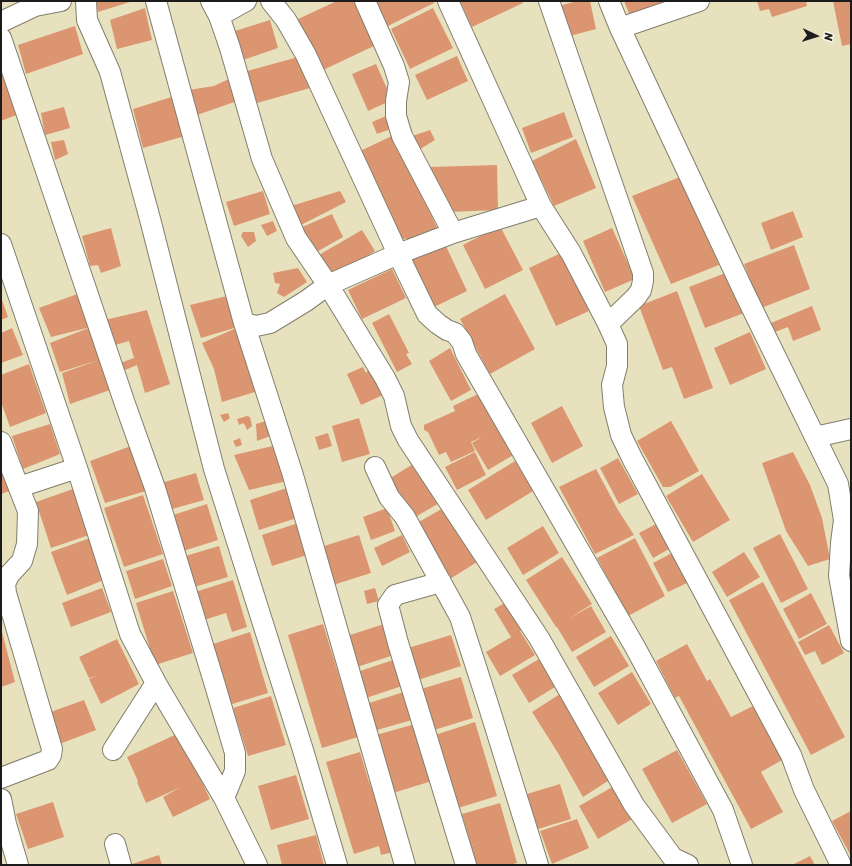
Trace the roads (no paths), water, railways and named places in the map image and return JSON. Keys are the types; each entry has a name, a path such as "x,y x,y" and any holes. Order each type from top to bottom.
{"street":[{"path":"1,22 35,6 61,1"},
{"path":"86,1 87,20 110,72 150,219 214,469 338,865"},
{"path":"156,1 244,323 292,472 405,865"},
{"path":"246,1 215,8 230,48 262,159 296,238 328,285 385,378 394,396 401,426 408,440 539,638 634,805 673,858 688,865"},
{"path":"271,1 286,20 306,55 427,314 438,324 455,333 462,342 466,354 635,647 723,810 742,865"},
{"path":"365,1 394,66 398,82 396,116 402,136 453,233"},
{"path":"448,1 542,206 571,253 608,324 616,344 618,366 612,385 614,408 621,435 791,755 804,790 841,865"},
{"path":"549,1 643,273 641,290 636,297 608,324"},
{"path":"609,1 620,28 745,294 838,484 844,520 839,576 851,642"},
{"path":"620,28 699,1"},
{"path":"1,38 155,488 235,753 235,771 224,798"},
{"path":"244,323 256,326 270,324 328,285 398,254 453,233 542,206"},
{"path":"1,244 77,468 130,634 156,683 224,798 257,865"},
{"path":"815,437 851,429"},
{"path":"1,442 28,511 27,544 22,561 9,575 5,584 6,593 52,749 48,760 1,778"},
{"path":"375,467 389,497 405,517 460,617 538,865"},
{"path":"19,487 77,468"},
{"path":"441,582 394,595 388,605 392,624 466,865"},
{"path":"113,750 156,683"},
{"path":"1,800 6,824 18,865"},
{"path":"115,844 121,865"}]}
